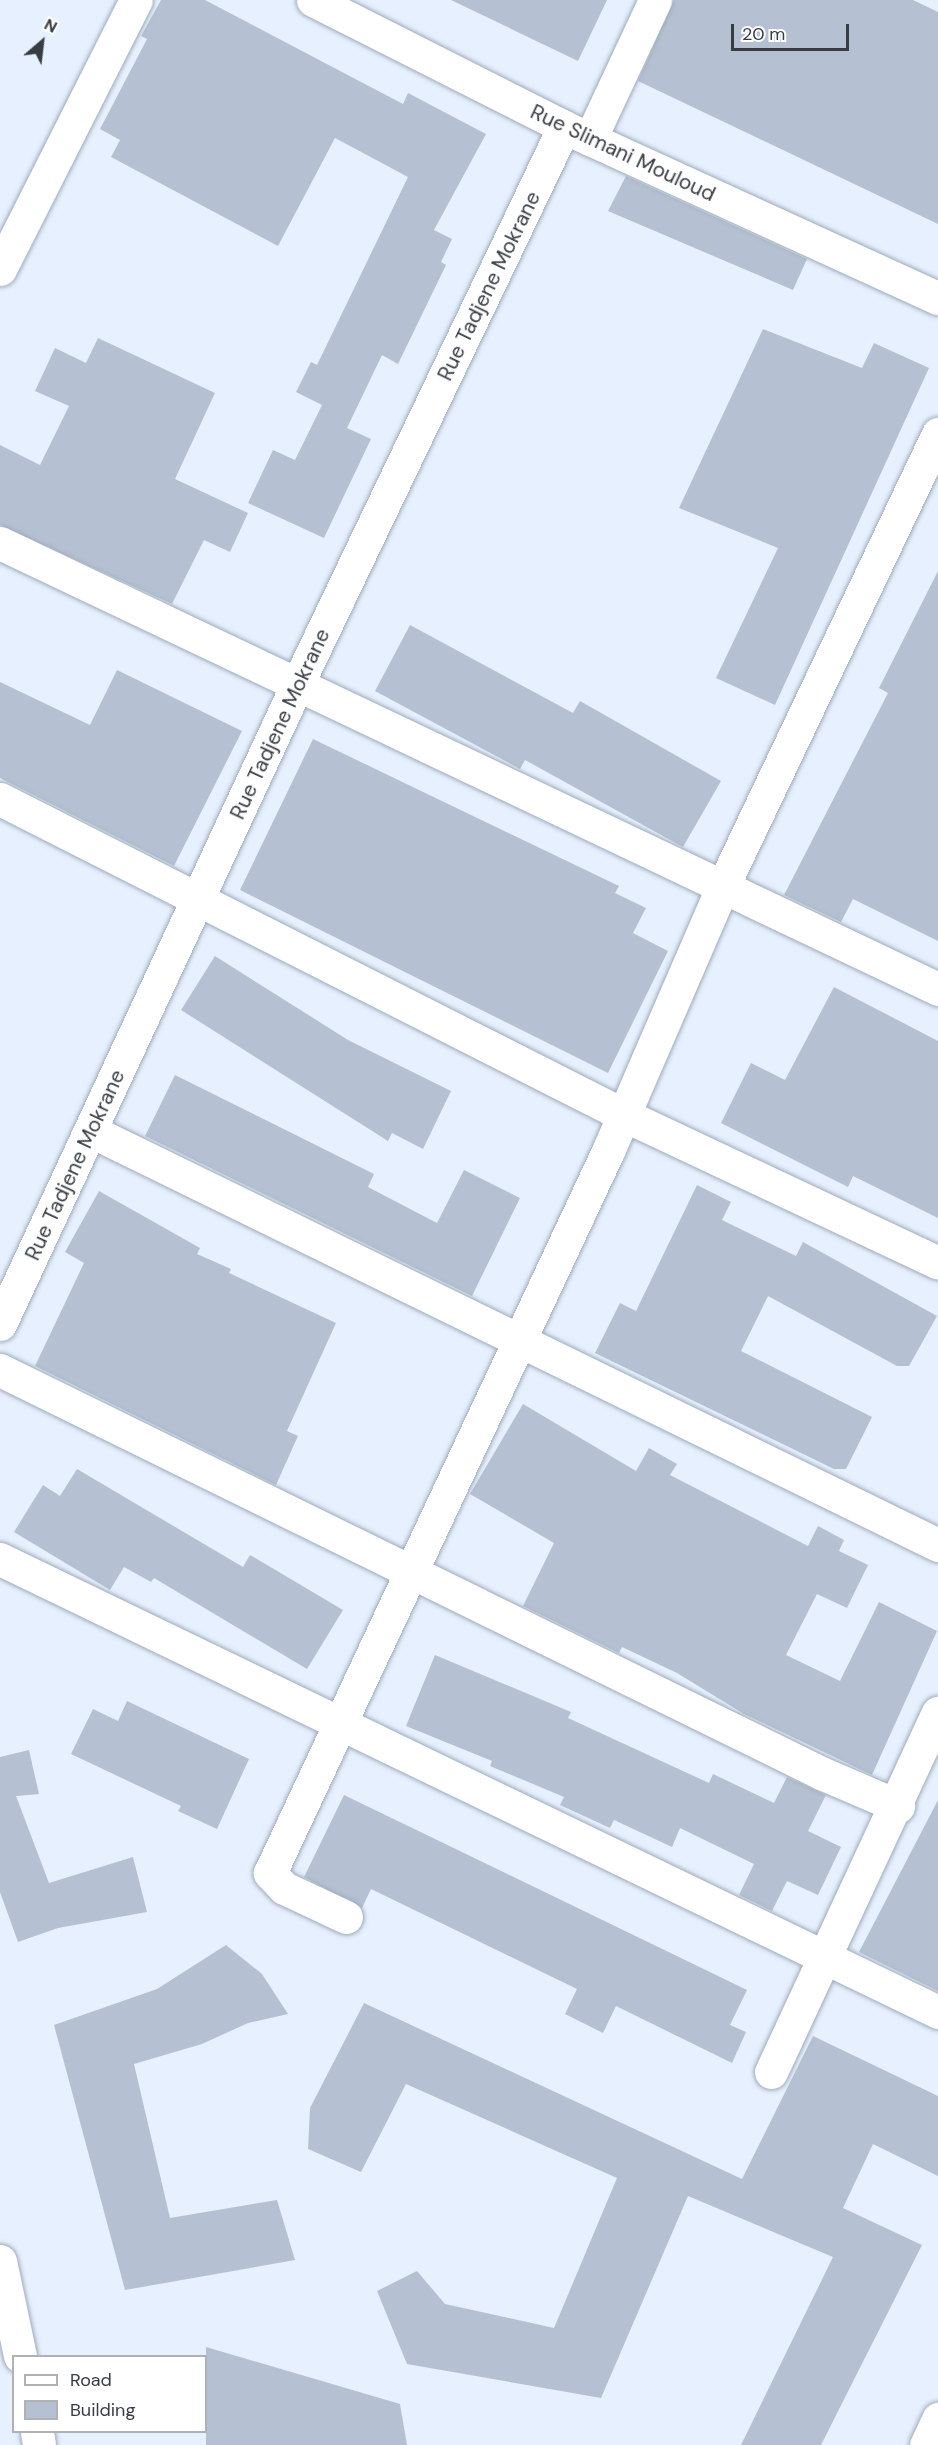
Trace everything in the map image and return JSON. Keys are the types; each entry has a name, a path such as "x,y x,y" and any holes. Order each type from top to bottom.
{"street":[{"path":"0,269 136,0"},
{"name":"Rue Slimani Mouloud","path":"313,0 577,133 938,298"},
{"name":"Rue Tadjene Mokrane","path":"0,1324 296,687 577,133 655,0"},
{"path":"346,1917 284,1888 270,1874 337,1722 519,1338 622,1114 722,888 938,434"},
{"path":"0,543 296,687 938,989"},
{"path":"0,799 622,1114 938,1263"},
{"path":"91,1131 519,1338 938,1545"},
{"path":"0,1370 410,1568 821,1773 898,1806"},
{"path":"0,1559 938,2012"},
{"path":"771,2072 898,1806 938,1713"},
{"path":"0,2262 20,2355"},
{"path":"926,2445 938,2419"}],"building":[{"path":"161,0 205,0 403,104 408,93 486,134 434,230 452,239 441,262 446,265 398,364 382,355 347,428 371,439 324,538 248,503 273,450 295,460 322,405 296,392 311,362 317,365 408,177 335,138 278,246 111,157 120,140 100,129 147,39 141,36"},
{"path":"451,0 607,0 578,61"},
{"path":"674,0 913,0 938,12 938,224 638,81"},
{"path":"626,176 807,259 793,290 608,211"},
{"path":"763,329 862,368 874,343 929,368 775,705 716,678 778,548 679,508"},
{"path":"98,338 215,393 175,479 248,513 230,552 204,540 172,604 0,525 0,445 40,465 69,406 35,391 55,348 86,363"},
{"path":"938,571 938,941 853,899 841,922 784,895 888,693 879,688"},
{"path":"410,625 573,713 580,701 721,781 683,847 525,760 520,769 375,691"},
{"path":"117,670 242,731 174,866 0,778 0,682 90,725"},
{"path":"313,739 619,886 615,893 646,908 633,933 668,951 608,1073 240,890"},
{"path":"215,956 348,1040 451,1091 423,1149 392,1133 388,1141 181,1010"},
{"path":"834,987 938,1041 938,1218 853,1176 848,1187 721,1123 751,1063 785,1080"},
{"path":"175,1075 374,1174 368,1187 437,1223 464,1170 520,1198 472,1296 145,1136"},
{"path":"697,1185 731,1202 722,1220 796,1256 803,1242 937,1316 909,1366 897,1366 768,1296 741,1351 872,1417 846,1469 834,1469 595,1353 620,1303 636,1311"},
{"path":"99,1191 200,1248 197,1254 231,1269 229,1273 336,1323 287,1431 298,1436 276,1485 35,1366 84,1263 65,1252"},
{"path":"523,1404 636,1471 649,1448 677,1464 670,1475 808,1546 818,1526 844,1540 839,1551 868,1565 847,1608 817,1594 786,1655 840,1681 879,1602 937,1631 872,1775 744,1714 677,1673 622,1647 619,1653 523,1606 554,1543 470,1494"},
{"path":"77,1469 243,1567 250,1555 343,1610 307,1669 154,1578 151,1582 124,1567 110,1590 14,1532 43,1485 60,1496"},
{"path":"435,1655 571,1712 568,1718 709,1783 713,1774 774,1803 787,1777 826,1795 808,1831 841,1847 818,1895 787,1881 772,1911 739,1895 754,1864 680,1828 672,1847 614,1820 610,1828 560,1805 564,1797 490,1766 492,1761 406,1726"},
{"path":"127,1701 249,1759 217,1829 178,1811 181,1806 71,1754 93,1709 118,1721"},
{"path":"29,1750 39,1794 16,1796 49,1883 133,1857 147,1912 58,1928 18,1942 0,1892 0,1757"},
{"path":"344,1795 747,1990 730,2025 746,2032 732,2063 616,2006 603,2033 565,2014 577,1989 371,1889 362,1908 304,1877"},
{"path":"938,1800 938,1991 859,1952"},
{"path":"226,1945 262,1974 288,2014 248,2023 202,2044 134,2064 170,2218 277,2200 295,2260 125,2290 54,2025 157,1989"},
{"path":"364,2003 742,2179 813,2036 938,2096 938,2176 873,2144 843,2208 922,2245 821,2445 741,2445 833,2257 688,2196 601,2398 407,2364 377,2291 417,2271 445,2304 554,2328 617,2178 406,2084 361,2172 308,2149 310,2108"},
{"path":"206,2347 400,2404 407,2445 206,2445"}]}
